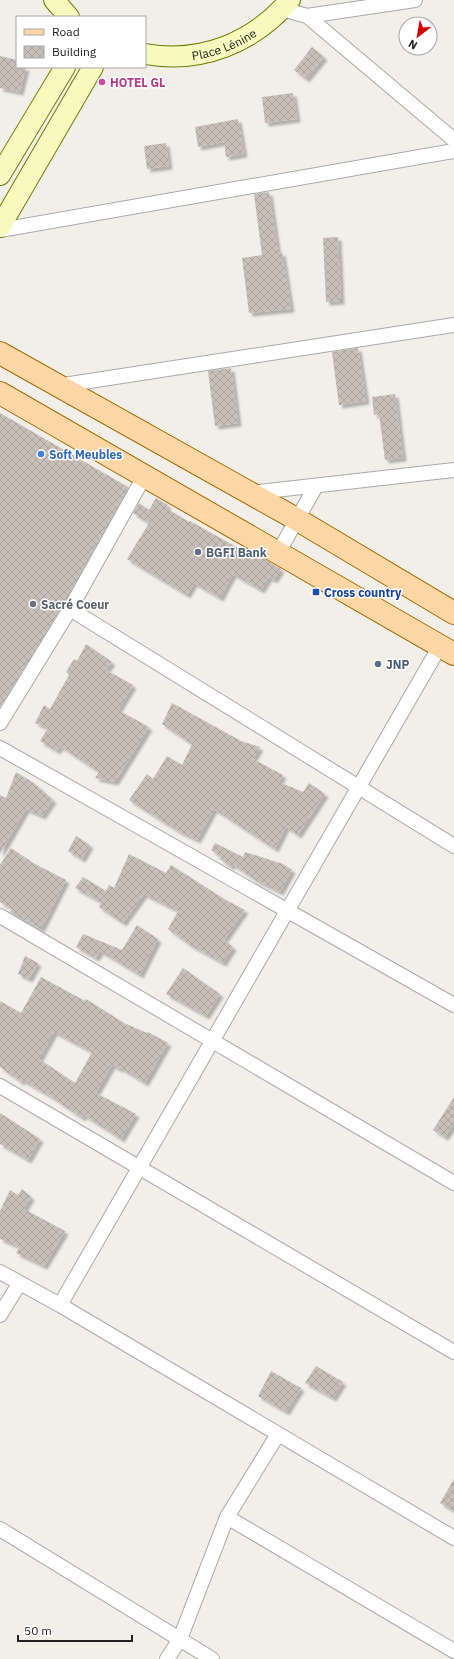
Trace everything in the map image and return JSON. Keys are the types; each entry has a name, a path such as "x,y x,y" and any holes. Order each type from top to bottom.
{"main road":[{"path":"54,0 68,16"},
{"name":"Place Lénine","path":"146,54 186,56 217,50 245,38 286,5"},
{"path":"0,175 64,68"},
{"path":"0,228 92,68"},
{"path":"0,353 56,386 298,520 454,613"},
{"path":"0,393 447,650"}],"street":[{"path":"307,16 415,0"},
{"path":"286,5 307,16 454,140"},
{"path":"0,228 454,151"},
{"path":"56,386 454,324"},
{"path":"249,493 454,470"},
{"path":"0,723 70,609 145,476"},
{"path":"278,553 316,486"},
{"path":"70,609 454,846"},
{"path":"60,1305 358,788 447,650"},
{"path":"0,748 287,912 454,1005"},
{"path":"0,916 454,1183"},
{"path":"0,1086 454,1352"},
{"path":"0,1272 19,1284 60,1305 454,1538"},
{"path":"0,1315 19,1284"},
{"path":"167,1659 180,1639 227,1517 278,1434"},
{"path":"227,1517 454,1651"},
{"path":"0,1529 212,1659"}],"building":[{"path":"312,47 324,57 306,79 294,70"},
{"path":"0,56 16,60 16,68 26,68 20,92 0,88"},
{"path":"293,93 297,119 265,123 262,97"},
{"path":"238,119 244,154 226,157 224,142 198,147 195,127"},
{"path":"166,143 169,166 147,169 144,146"},
{"path":"269,192 278,253 282,252 291,309 249,313 242,258 262,255 254,194"},
{"path":"338,237 341,301 326,302 323,238"},
{"path":"358,348 366,401 339,405 332,352"},
{"path":"231,368 238,423 215,426 208,371"},
{"path":"395,394 403,458 385,460 379,414 374,415 372,397"},
{"name":"Sacré Coeur","path":"0,413 128,487 63,605 0,707"},
{"path":"156,498 168,505 166,508 189,522 190,521 247,553 249,550 281,569 274,580 269,577 261,590 233,574 220,598 194,583 187,595 127,559 149,523 133,513 139,503 149,510"},
{"path":"86,644 112,662 106,670 133,685 118,710 149,727 115,782 95,778 99,772 60,746 57,751 40,741 48,728 35,723 44,705 50,709 69,675 66,672 74,659 77,661"},
{"path":"172,703 241,741 260,747 253,759 283,775 279,782 303,792 309,783 325,794 298,835 286,827 275,849 214,809 197,840 178,831 129,800 147,774 153,779 167,756 182,765 192,744 162,724"},
{"path":"16,772 35,784 53,800 42,816 26,809 0,854 0,795 6,798"},
{"path":"76,836 90,845 82,859 68,851"},
{"path":"215,843 243,857 245,852 283,864 292,870 280,892 257,881 232,864 231,867 220,859 221,857 211,850"},
{"path":"11,848 33,863 66,880 41,929 10,912 12,909 0,902 0,865"},
{"path":"129,854 166,873 171,865 224,899 245,910 224,940 233,947 223,963 190,945 168,929 178,911 144,894 123,923 99,907 101,902 75,888 83,877 106,891 109,885 114,888"},
{"path":"137,925 158,939 140,975 100,951 96,958 76,947 83,934 122,950"},
{"path":"25,956 38,963 29,979 18,974"},
{"path":"183,968 220,994 206,1016 166,994"},
{"path":"41,977 85,1001 86,999 124,1023 147,1033 148,1032 168,1043 145,1083 112,1065 96,1093 136,1114 121,1139 84,1115 82,1118 50,1096 22,1080 21,1082 0,1067 0,1001 21,1013","holes":["54,1032 92,1052 75,1083 39,1059"]},
{"path":"454,1097 454,1123 445,1137 433,1130"},
{"path":"0,1113 40,1139 28,1160 0,1144"},
{"path":"22,1189 31,1197 24,1209 65,1231 44,1266 16,1253 20,1247 0,1239 0,1211 10,1190 18,1195"},
{"path":"316,1366 343,1382 333,1398 305,1383"},
{"path":"271,1371 301,1388 286,1412 258,1396"},
{"path":"454,1479 454,1511 440,1503"}],"place":[{"name":"HOTEL GL","path":"102,82"},
{"name":"Soft Meubles","path":"41,454"},
{"name":"BGFI Bank","path":"198,552"},
{"name":"Cross country","path":"316,592"},
{"name":"Sacré Coeur","path":"33,604"},
{"name":"JNP","path":"378,664"}]}
